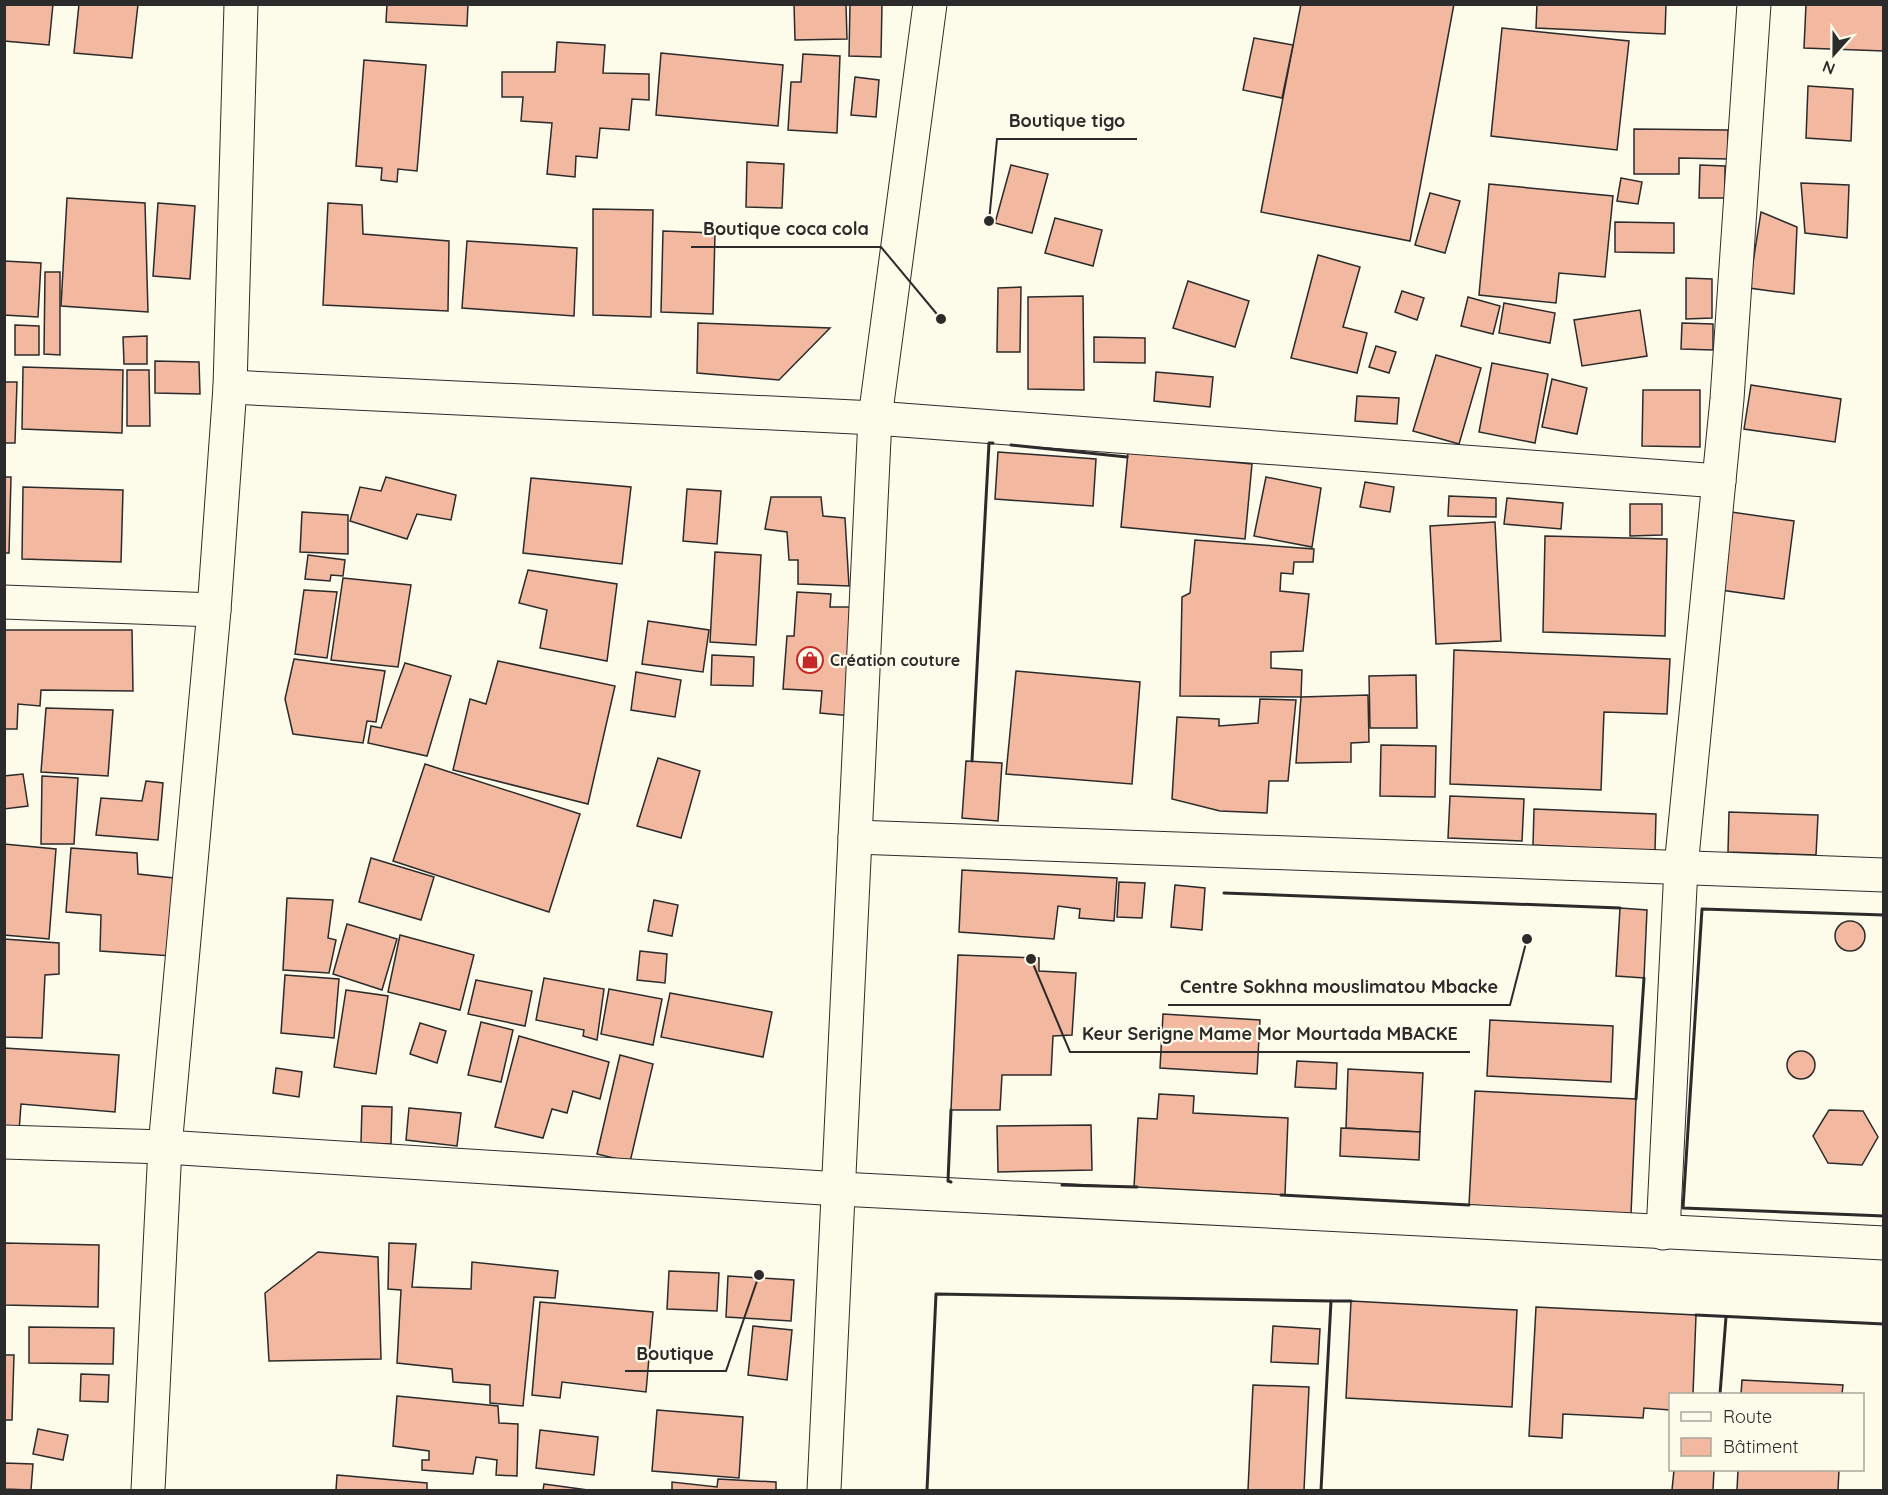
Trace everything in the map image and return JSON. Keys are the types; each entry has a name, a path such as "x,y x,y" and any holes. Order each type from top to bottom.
{"street":[{"path":"148,1491 165,1147 214,610 230,387 241,4"},
{"path":"824,1491 875,418 930,4"},
{"path":"1664,1233 1681,867 1728,387 1754,4"},
{"path":"230,387 875,418 1719,481"},
{"path":"4,602 214,610"},
{"path":"855,837 1884,875"},
{"path":"4,1142 165,1147 840,1190 1884,1243"}],"building":[{"path":"4,4 53,4 49,45 4,41"},
{"path":"79,4 138,4 132,58 74,53"},
{"path":"387,4 468,4 467,26 386,22"},
{"path":"794,4 846,4 847,39 795,40"},
{"path":"850,4 882,4 881,57 849,56"},
{"path":"1301,4 1454,4 1410,241 1261,212"},
{"path":"1537,4 1666,4 1665,34 1536,28"},
{"path":"1806,4 1884,4 1884,51 1804,48"},
{"path":"1502,28 1629,41 1617,150 1491,136"},
{"path":"1254,38 1293,45 1282,98 1243,90"},
{"path":"557,42 605,45 603,73 649,74 649,100 632,99 629,130 600,128 597,158 576,156 575,177 547,174 552,123 521,121 523,97 502,97 502,72 555,72"},
{"path":"661,53 783,65 778,126 656,115"},
{"path":"803,54 840,56 837,133 788,130 791,82 801,82"},
{"path":"364,60 426,65 417,171 398,169 397,182 381,180 382,168 356,166"},
{"path":"855,77 879,80 876,117 851,115"},
{"path":"1808,86 1853,89 1851,141 1806,138"},
{"path":"1634,129 1728,130 1728,159 1679,158 1679,174 1634,174"},
{"path":"747,162 784,164 782,208 746,207"},
{"path":"1011,165 1048,174 1032,233 995,223"},
{"path":"1700,165 1725,166 1725,198 1699,198"},
{"path":"1621,178 1642,182 1638,204 1617,201"},
{"path":"1801,183 1849,185 1847,238 1805,233"},
{"path":"1489,184 1613,196 1605,277 1559,273 1556,303 1479,295"},
{"path":"1430,193 1460,201 1445,253 1415,245"},
{"path":"67,198 145,203 148,312 61,306"},
{"path":"158,203 195,206 190,279 153,276"},
{"path":"328,203 362,205 363,234 449,241 448,311 323,305"},
{"path":"593,209 653,210 651,317 593,315"},
{"path":"1761,212 1797,227 1794,294 1749,288"},
{"path":"1055,218 1102,230 1093,266 1045,253"},
{"path":"1615,222 1674,223 1674,253 1615,252"},
{"path":"663,231 715,233 713,314 661,312"},
{"path":"467,241 577,248 574,316 462,308"},
{"path":"1318,255 1360,267 1343,327 1367,333 1357,373 1291,358"},
{"path":"4,261 41,263 38,317 4,315"},
{"path":"45,272 60,272 60,355 44,354"},
{"path":"1686,278 1712,279 1712,318 1686,319"},
{"path":"1188,281 1249,301 1235,347 1173,328"},
{"path":"1021,287 1020,352 997,352 998,288"},
{"path":"1402,291 1424,298 1417,320 1395,312"},
{"path":"1083,296 1084,390 1028,389 1028,297"},
{"path":"1468,297 1500,306 1493,334 1461,326"},
{"path":"1504,303 1555,313 1550,343 1499,333"},
{"path":"1640,310 1647,356 1582,366 1574,320"},
{"path":"698,323 830,328 779,380 697,373"},
{"path":"1682,323 1713,324 1713,350 1681,349"},
{"path":"15,325 39,326 39,355 15,355"},
{"path":"147,336 147,364 124,364 123,337"},
{"path":"1094,337 1145,338 1145,363 1094,362"},
{"path":"1376,346 1396,352 1389,373 1369,367"},
{"path":"1436,355 1481,368 1459,444 1413,431"},
{"path":"155,361 199,362 200,394 155,393"},
{"path":"1492,363 1548,374 1535,443 1479,432"},
{"path":"23,367 123,370 122,433 22,429"},
{"path":"127,370 149,370 150,426 127,426"},
{"path":"1156,372 1213,377 1210,407 1154,401"},
{"path":"1552,379 1587,388 1577,434 1542,427"},
{"path":"4,382 17,382 15,443 4,443"},
{"path":"1751,385 1841,399 1835,442 1744,429"},
{"path":"1643,390 1700,390 1700,447 1642,446"},
{"path":"1357,396 1399,398 1397,424 1355,421"},
{"path":"998,452 1096,459 1093,506 995,499"},
{"path":"1128,452 1252,464 1245,539 1121,527"},
{"path":"4,477 11,477 9,553 4,553"},
{"path":"386,477 456,495 451,520 417,514 407,539 350,521 360,487 381,491"},
{"path":"1266,477 1321,488 1312,547 1254,536"},
{"path":"531,478 631,487 622,564 523,553"},
{"path":"1365,482 1394,487 1390,512 1360,507"},
{"path":"23,487 123,490 121,562 22,559"},
{"path":"687,489 721,491 717,544 683,541"},
{"path":"1449,496 1496,498 1496,517 1448,516"},
{"path":"771,497 821,497 823,516 845,518 849,586 798,584 798,560 789,560 787,532 765,529"},
{"path":"1507,498 1563,503 1561,529 1504,524"},
{"path":"1630,504 1662,504 1662,535 1630,536"},
{"path":"302,512 348,515 348,554 300,552"},
{"path":"1731,512 1794,521 1784,599 1721,590"},
{"path":"1495,522 1501,641 1436,644 1430,526"},
{"path":"1545,536 1667,539 1665,636 1543,632"},
{"path":"1195,540 1314,549 1313,562 1294,562 1293,574 1281,573 1280,591 1309,594 1303,651 1271,652 1271,668 1302,670 1301,697 1180,696 1182,597 1190,593"},
{"path":"715,552 761,555 756,645 710,642"},
{"path":"308,555 345,560 343,576 331,575 330,581 305,579"},
{"path":"528,570 617,584 607,661 540,648 547,610 519,603"},
{"path":"343,578 411,585 398,667 331,660"},
{"path":"304,590 337,592 327,658 295,654"},
{"path":"797,592 831,594 830,607 850,607 852,716 820,713 822,691 783,689 787,636 794,636"},
{"path":"648,621 709,630 703,672 642,664"},
{"path":"4,630 132,630 133,691 41,690 40,706 18,704 17,729 4,729"},
{"path":"1454,650 1670,659 1667,714 1604,712 1601,790 1450,784"},
{"path":"712,655 754,657 753,686 711,685"},
{"path":"294,659 385,671 376,722 367,721 363,743 293,734 285,699"},
{"path":"498,661 615,686 588,804 453,770 470,699 486,704"},
{"path":"405,663 451,676 427,756 368,743 371,726 381,728"},
{"path":"1016,671 1140,682 1132,784 1006,774"},
{"path":"636,672 681,680 675,717 631,710"},
{"path":"1416,675 1417,728 1370,728 1369,676"},
{"path":"1368,695 1369,742 1351,743 1351,762 1296,763 1301,697"},
{"path":"1260,699 1296,700 1288,781 1269,781 1267,813 1220,811 1172,799 1177,717 1219,719 1219,726 1258,723"},
{"path":"46,708 113,710 108,776 41,772"},
{"path":"1381,745 1436,746 1435,797 1380,796"},
{"path":"658,758 700,771 681,838 637,826"},
{"path":"966,761 1002,763 998,821 962,818"},
{"path":"425,764 580,814 549,912 393,861"},
{"path":"23,774 28,806 4,809 4,776"},
{"path":"42,776 78,778 74,844 41,844"},
{"path":"146,781 163,783 158,840 96,835 101,798 142,801"},
{"path":"1450,796 1524,799 1522,841 1448,838"},
{"path":"1534,809 1656,814 1655,851 1533,845"},
{"path":"1729,812 1818,815 1816,855 1728,852"},
{"path":"4,844 56,849 49,939 4,935"},
{"path":"71,848 137,853 138,874 174,878 172,956 100,951 101,915 66,912"},
{"path":"371,858 434,877 421,920 359,902"},
{"path":"962,870 1117,878 1114,921 1079,918 1080,909 1058,906 1054,939 959,932"},
{"path":"1119,882 1145,883 1142,918 1117,917"},
{"path":"1175,885 1205,888 1202,930 1171,927"},
{"path":"287,898 333,900 328,938 336,940 329,973 283,970"},
{"path":"654,900 678,905 672,936 648,931"},
{"path":"1620,908 1647,910 1644,978 1616,976"},
{"path":"1850,921 1861,925 1865,936 1861,947 1850,951 1839,947 1835,936 1839,925"},
{"path":"347,924 397,939 382,990 333,974"},
{"path":"400,935 474,955 460,1010 388,992"},
{"path":"4,939 59,943 59,974 45,975 42,1038 4,1037"},
{"path":"640,951 667,954 665,983 637,980"},
{"path":"958,955 1039,958 1039,971 1076,973 1072,1035 1053,1036 1051,1075 1002,1075 1000,1110 951,1110"},
{"path":"285,975 339,979 334,1038 281,1033"},
{"path":"544,978 604,989 597,1040 583,1036 584,1030 536,1020"},
{"path":"476,980 532,991 525,1026 468,1014"},
{"path":"609,989 662,999 653,1045 601,1034"},
{"path":"346,990 388,996 376,1074 334,1067"},
{"path":"670,993 772,1012 763,1057 661,1037"},
{"path":"1163,1014 1260,1020 1257,1074 1160,1068"},
{"path":"1490,1020 1613,1026 1611,1082 1487,1076"},
{"path":"481,1022 513,1030 501,1082 468,1075"},
{"path":"420,1023 446,1031 437,1063 410,1054"},
{"path":"519,1036 609,1062 600,1099 573,1091 567,1113 552,1109 543,1138 495,1127"},
{"path":"4,1048 119,1055 115,1112 21,1104 19,1132 4,1132"},
{"path":"1801,1051 1811,1055 1815,1065 1811,1075 1801,1079 1791,1075 1787,1065 1791,1055"},
{"path":"620,1055 653,1064 630,1162 597,1154"},
{"path":"1297,1061 1337,1063 1336,1089 1295,1087"},
{"path":"276,1068 302,1072 299,1097 273,1093"},
{"path":"1348,1069 1423,1073 1420,1132 1346,1128"},
{"path":"1475,1091 1636,1099 1631,1214 1469,1205"},
{"path":"1159,1094 1194,1096 1193,1113 1288,1118 1285,1195 1134,1187 1138,1118 1157,1119"},
{"path":"362,1106 392,1107 391,1144 361,1143"},
{"path":"409,1108 461,1113 457,1146 406,1140"},
{"path":"1829,1110 1863,1111 1878,1137 1862,1165 1828,1163 1813,1136"},
{"path":"1091,1125 1092,1170 998,1172 997,1126"},
{"path":"1341,1128 1420,1132 1419,1160 1340,1156"},
{"path":"4,1243 99,1245 98,1307 4,1305"},
{"path":"389,1243 416,1244 412,1287 471,1289 472,1262 558,1271 555,1298 534,1297 523,1406 490,1403 490,1385 453,1382 452,1369 397,1363 401,1290 388,1289"},
{"path":"318,1252 378,1257 381,1359 269,1361 265,1293"},
{"path":"669,1271 719,1273 717,1311 667,1309"},
{"path":"728,1276 794,1280 791,1321 726,1317"},
{"path":"1351,1301 1517,1310 1512,1407 1346,1398"},
{"path":"540,1302 653,1312 646,1392 562,1382 560,1398 532,1395"},
{"path":"1536,1307 1696,1315 1693,1393 1669,1393 1669,1410 1644,1408 1643,1418 1563,1414 1562,1438 1529,1436"},
{"path":"753,1326 792,1330 787,1380 748,1375"},
{"path":"1273,1326 1320,1329 1318,1364 1271,1362"},
{"path":"29,1327 114,1328 113,1364 29,1363"},
{"path":"4,1355 14,1355 12,1420 4,1420"},
{"path":"81,1374 109,1375 108,1402 80,1401"},
{"path":"1742,1380 1843,1385 1842,1393 1741,1393"},
{"path":"1253,1385 1309,1387 1304,1490 1248,1490"},
{"path":"397,1396 498,1406 499,1423 518,1424 517,1476 496,1475 497,1460 476,1457 473,1474 422,1470 422,1460 429,1460 429,1451 393,1446"},
{"path":"657,1410 743,1417 739,1478 652,1471"},
{"path":"38,1429 68,1435 63,1460 33,1454"},
{"path":"540,1430 598,1437 594,1475 536,1468"},
{"path":"4,1463 33,1464 31,1490 4,1489"},
{"path":"1674,1471 1714,1471 1713,1490 1672,1490"},
{"path":"1738,1471 1839,1471 1838,1490 1737,1490"},
{"path":"337,1475 427,1483 427,1490 336,1490"},
{"path":"718,1479 776,1482 776,1490 672,1490 672,1482 717,1487"},
{"path":"544,1484 588,1490 543,1490"}],"wall":[{"path":"972,761 989,443 993,443"},
{"path":"1011,445 1127,457"},
{"path":"1224,893 1620,908"},
{"path":"1884,915 1702,909 1683,1208 1884,1216"},
{"path":"1636,1099 1644,978"},
{"path":"951,1110 948,1181 951,1182"},
{"path":"1062,1185 1137,1187"},
{"path":"1281,1195 1469,1205"},
{"path":"927,1490 936,1294 1331,1301 1321,1490"},
{"path":"1331,1301 1351,1301"},
{"path":"1696,1315 1884,1324"},
{"path":"1720,1393 1726,1317"}],"place":[{"name":"Boutique tigo","path":"989,221"},
{"name":"Boutique coca cola","path":"941,319"},
{"name":"Création couture","path":"810,660"},
{"name":"Centre Sokhna mouslimatou Mbacke","path":"1527,939"},
{"name":"Keur Serigne Mame Mor Mourtada MBACKE","path":"1031,959"},
{"name":"Boutique","path":"759,1275"}]}
